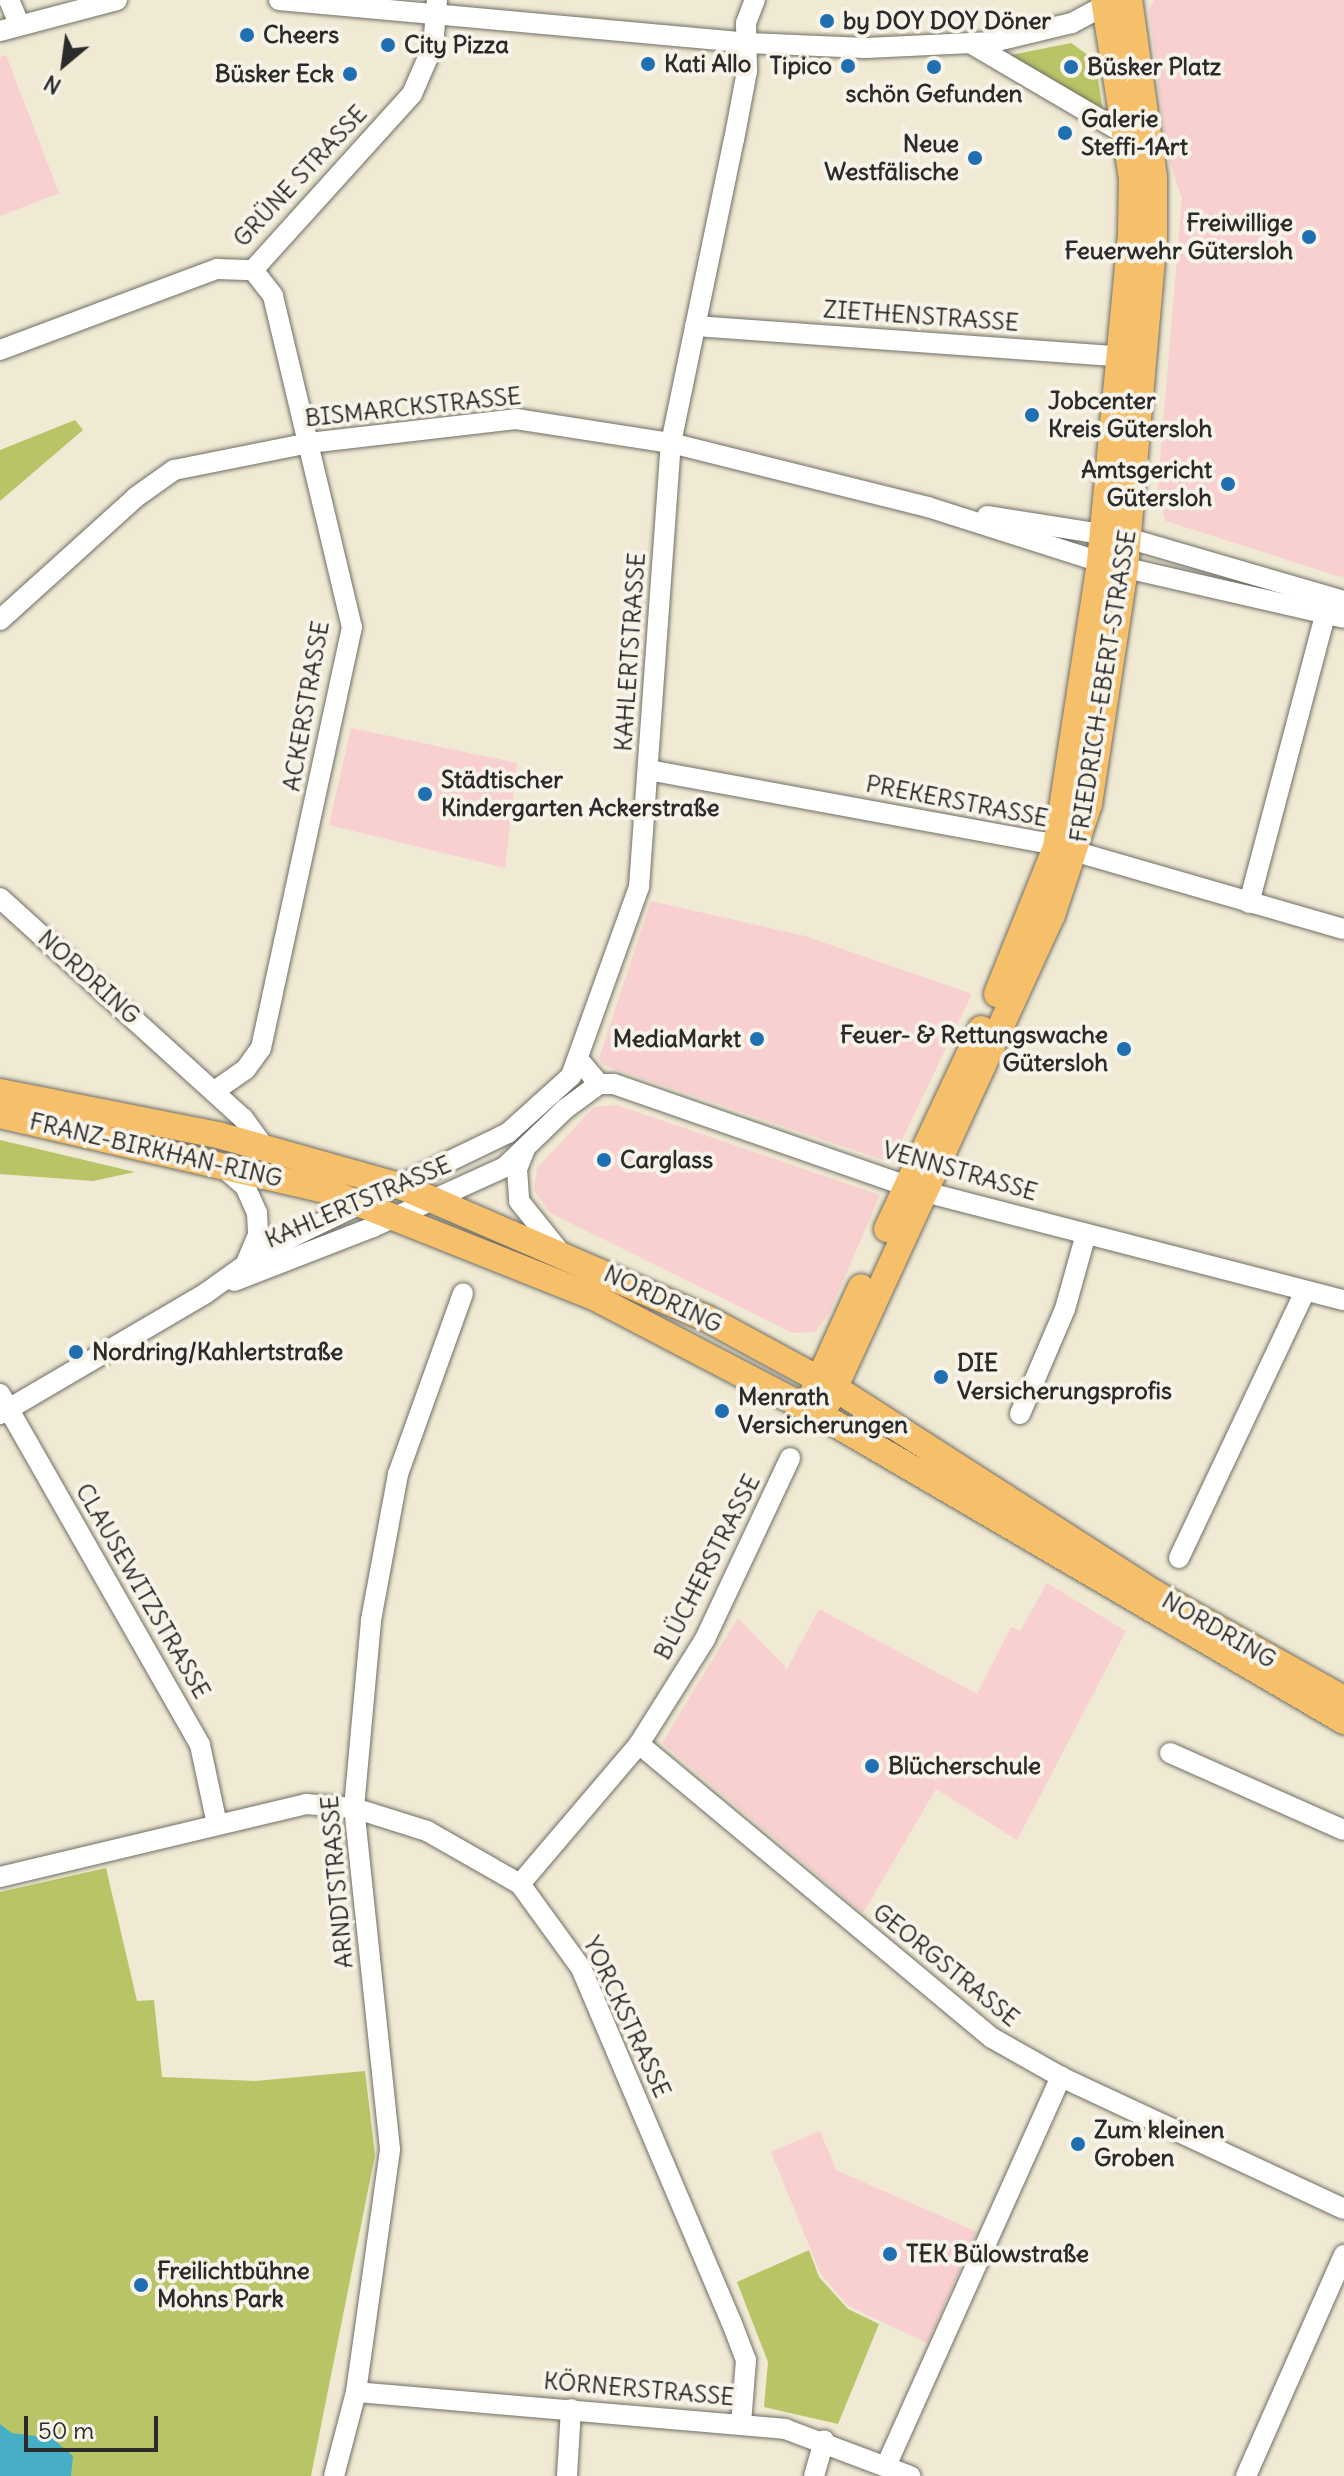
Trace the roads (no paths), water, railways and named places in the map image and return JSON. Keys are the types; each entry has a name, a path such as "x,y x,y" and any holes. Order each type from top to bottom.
{"main road":[{"name":"FRIEDRICH-EBERT-STRASSE","path":"1114,2 1127,135 1132,357"},
{"name":"FRIEDRICH-EBERT-STRASSE","path":"814,1412 1066,850 1112,565 1132,357 1154,177 1114,2"},
{"name":"FRANZ-BIRKHAN-RING","path":"0,1092 264,1147"},
{"name":"FRANZ-BIRKHAN-RING","path":"0,1115 218,1162 312,1186"},
{"name":"NORDRING","path":"264,1147 437,1199 706,1318 827,1384 1156,1594 1344,1699"},
{"name":"NORDRING","path":"312,1186 399,1215 594,1297 814,1412 1344,1721"}],"street":[{"path":"9,0 10,28 117,0"},
{"path":"279,0 437,6 747,43 866,48 970,43 1059,27 1114,2"},
{"name":"KAHLERTSTRASSE","path":"206,1293 247,1261 403,1187 525,1120 557,1093 578,1059 639,887 671,443 747,71 746,23 755,0"},
{"name":"GRÜNE STRASSE","path":"0,350 189,276 242,267 253,270 412,94 433,46 437,6"},
{"path":"970,43 1127,135"},
{"name":"ACKERSTRASSE","path":"214,1091 246,1069 261,1048 352,627 273,296 253,270"},
{"name":"ZIETHENSTRASSE","path":"695,326 1132,357"},
{"name":"BISMARCKSTRASSE","path":"0,620 136,497 174,470 309,443 516,419 671,443 928,507 1112,565 1336,607"},
{"name":"BISMARCKSTRASSE","path":"928,507 1115,536 1336,607"},
{"path":"1242,901 1336,607"},
{"name":"PREKERSTRASSE","path":"648,770 1066,850 1344,929"},
{"name":"NORDRING","path":"0,898 214,1091 264,1147"},
{"path":"578,1059 599,1084"},
{"name":"KAHLERTSTRASSE","path":"3,1406 206,1293 437,1199 505,1167 565,1109 599,1084"},
{"name":"VENNSTRASSE","path":"599,1084 614,1084 916,1189 1344,1300"},
{"path":"525,1149 517,1169 519,1201 560,1252"},
{"name":"KAHLERTSTRASSE","path":"218,1162 245,1186 257,1213 258,1235 247,1261"},
{"path":"1020,1414 1065,1309 1086,1234"},
{"path":"1179,1558 1305,1291"},
{"name":"ARNDTSTRASSE","path":"334,2476 356,2392 390,2149 354,1808 371,1620 398,1474 463,1293"},
{"name":"CLAUSEWITZSTRASSE","path":"3,1406 200,1745 217,1824"},
{"name":"BLÜCHERSTRASSE","path":"520,1884 639,1744 705,1639 790,1458"},
{"name":"GEORGSTRASSE","path":"639,1744 992,2038 1061,2077 1344,2209"},
{"path":"1170,1753 1344,1830"},
{"name":"YORCKSTRASSE","path":"0,1877 306,1804 354,1808 427,1831 520,1884 581,1968 731,2321 746,2360 741,2423"},
{"path":"886,2466 1061,2077"},
{"path":"1246,2476 1344,2255"},
{"name":"KÖRNERSTRASSE","path":"356,2392 741,2423 824,2440 910,2476"},
{"path":"567,2476 571,2409"},
{"path":"814,2476 824,2440"}],"water":[{"path":"0,2424 12,2433 52,2438 73,2456 71,2476 0,2476"}],"place":[{"name":"by DOY DOY Döner","path":"827,21"},
{"name":"Cheers","path":"247,35"},
{"name":"City Pizza","path":"388,45"},
{"name":"Kati Allo","path":"648,64"},
{"name":"Tipico","path":"848,66"},
{"name":"schön Gefunden","path":"934,67"},
{"name":"Büsker Platz","path":"1071,67"},
{"name":"Büsker Eck","path":"350,74"},
{"name":"Galerie Steffi-1Art","path":"1065,133"},
{"name":"Neue Westfälische","path":"975,158"},
{"name":"Freiwillige Feuerwehr Gütersloh","path":"1309,237"},
{"name":"Jobcenter Kreis Gütersloh","path":"1032,415"},
{"name":"Amtsgericht Gütersloh","path":"1228,484"},
{"name":"Städtischer Kindergarten Ackerstraße","path":"425,794"},
{"name":"MediaMarkt","path":"757,1039"},
{"name":"Feuer- & Rettungswache Gütersloh","path":"1124,1049"},
{"name":"Carglass","path":"604,1160"},
{"name":"Nordring/Kahlertstraße","path":"76,1352"},
{"name":"DIE Versicherungsprofis","path":"941,1377"},
{"name":"Menrath Versicherungen","path":"722,1411"},
{"name":"Blücherschule","path":"872,1766"},
{"name":"Zum kleinen Groben","path":"1078,2144"},
{"name":"TEK Bülowstraße","path":"890,2254"},
{"name":"Freilichtbühne Mohns Park","path":"141,2285"}]}
